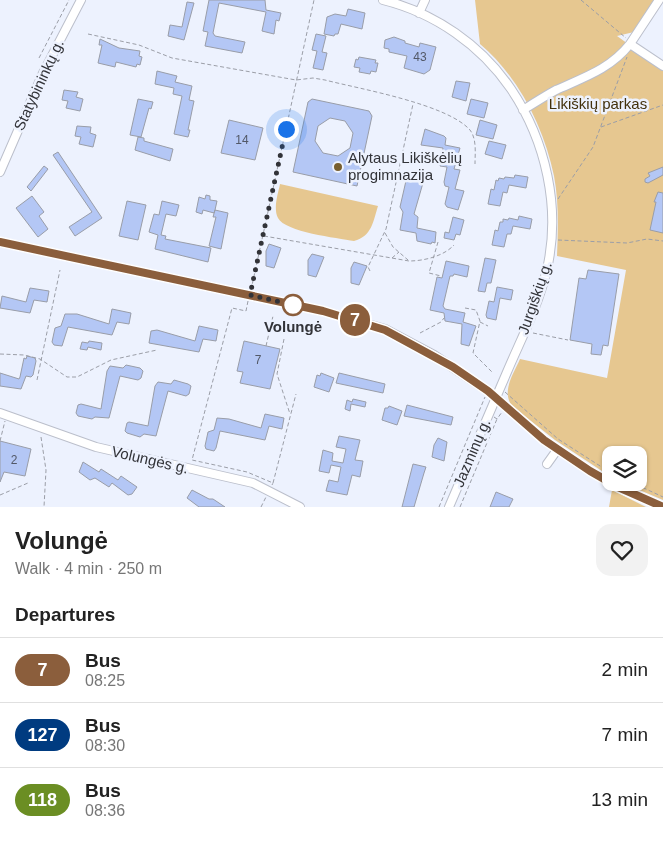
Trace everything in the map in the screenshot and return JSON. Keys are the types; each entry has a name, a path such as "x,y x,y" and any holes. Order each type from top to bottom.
{"street":[{"name":"Statybininkų g.","path":"0,172 43,73 81,0"},
{"name":"Jurgiškių g.","path":"383,0 419,13 449,29 481,52 501,75 523,110 542,153 551,208 551,240 544,280 496,398"},
{"path":"419,13 424,0"},
{"path":"523,110 555,91 596,74 615,61 630,44 659,0"},
{"path":"630,44 663,66"},
{"path":"0,242 323,311 385,330 434,355 496,398 557,450 618,487 663,507"},
{"name":"Jazminų g.","path":"449,507 496,398"},
{"name":"Volungės g.","path":"4,415 96,447 271,487 300,507"},
{"path":"547,464 557,450"}],"path":[{"path":"39,58 69,0"},
{"path":"271,487 247,472 192,460 232,308 246,311 314,0"},
{"path":"551,208 593,147 630,52 630,44 580,0"},
{"path":"88,34 139,44 172,58 296,80 313,78 325,80 413,103 457,120 471,131 474,139 475,164"},
{"path":"370,271 368,267 372,255 385,232 413,103"},
{"path":"600,128 663,105"},
{"path":"401,162 410,161"},
{"path":"385,232 399,252 409,261"},
{"path":"262,236 409,261 419,261 449,251 454,245"},
{"path":"551,240 626,243 647,239 663,241"},
{"path":"438,242 432,257 429,273 442,276"},
{"path":"391,258 399,252"},
{"path":"37,380 60,270"},
{"path":"465,308 476,310 480,321 473,354 492,372"},
{"path":"266,346 273,316"},
{"path":"420,333 441,322 444,318"},
{"path":"480,321 488,326"},
{"path":"525,329 536,335 568,340"},
{"path":"284,340 277,374 291,415"},
{"path":"0,354 24,355 40,359 67,377 77,377 111,360 157,350"},
{"path":"261,507 271,487 296,394"},
{"path":"509,397 558,439 602,467"},
{"path":"439,507 480,412"},
{"path":"0,441 4,415"},
{"path":"460,507 497,419"},
{"path":"41,437 46,470 44,507"},
{"path":"0,495 28,483"},
{"path":"647,490 663,497"}],"green space":[{"name":"Likiškių parkas","path":"475,0 655,0 634,32 617,36 663,69 663,500 642,491 647,491 647,446 602,446 602,471 555,440 512,406 509,400 508,388 520,359 607,378 626,270 557,256 557,196 550,158 544,139 528,104 517,87 494,57 480,44"},
{"path":"280,184 378,206 371,228 365,236 354,241 312,234 290,227 278,218 276,210"},
{"path":"612,491 614,491 646,507 609,507"}],"building":[{"path":"209,0 265,0 266,10 281,13 279,21 276,20 274,34 262,31 266,12 219,3 213,33 215,36 245,42 242,53 205,46 208,32 203,31"},
{"path":"187,2 194,3 184,40 168,36 170,25 182,27"},
{"path":"348,9 365,13 362,29 341,24 338,34 334,36 324,34 327,17 335,14 346,16"},
{"path":"316,34 326,36 322,52 327,53 323,70 313,68 317,51 312,50"},
{"path":"394,37 419,47 420,43 436,47 430,70 424,74 404,68 407,56 389,52 389,49 384,48 385,40"},
{"path":"100,39 119,48 140,51 139,56 142,57 140,65 137,64 136,67 116,62 115,67 98,63 102,45 99,45"},
{"path":"359,57 376,60 375,63 378,63 376,72 371,71 370,74 359,72 360,68 354,67 356,59 358,60"},
{"path":"157,71 177,76 175,82 192,86 189,100 194,101 188,137 174,134 182,96 173,94 174,88 155,84"},
{"path":"456,81 470,83 466,101 452,97"},
{"path":"64,90 78,92 76,97 83,99 80,111 66,108 68,101 62,100"},
{"path":"138,99 153,102 151,109 149,108 141,137 130,135"},
{"path":"312,99 369,111 372,116 357,186 293,172 308,102","holes":["330,118 345,121 353,133 350,148 338,156 323,153 315,141 318,126"]},
{"path":"471,99 488,103 484,118 467,114"},
{"path":"229,120 263,128 255,160 221,153"},
{"path":"480,120 497,125 493,139 476,135"},
{"path":"77,126 91,127 90,133 96,135 93,147 79,144 81,137 75,136"},
{"path":"425,129 444,136 446,138 445,145 460,148 454,169 460,170 455,189 464,191 458,210 447,207 445,204 449,187 445,186 444,182 447,167 440,166 443,148 421,145"},
{"path":"138,137 144,138 144,141 173,149 170,161 135,150"},
{"path":"489,141 506,145 502,159 485,154"},
{"path":"58,152 102,218 75,236 69,227 92,212 53,155"},
{"path":"44,166 48,169 31,191 27,187"},
{"path":"663,167 663,175 648,183 645,182 645,179 650,176 648,173"},
{"path":"408,172 425,176 414,214 418,217 417,228 436,232 435,243 417,241 416,233 400,230 403,212 400,207"},
{"path":"515,175 528,177 526,188 509,185 507,193 503,192 500,206 488,204 491,189 494,190 496,180 498,181 499,178 504,179 505,177 514,178"},
{"path":"658,192 663,193 663,233 650,230 656,202 654,202"},
{"path":"206,195 210,196 210,200 217,201 214,213 203,210 202,214 196,212 199,197 205,199"},
{"path":"32,196 44,212 39,216 48,229 38,237 16,208"},
{"path":"127,201 146,205 138,240 119,236"},
{"path":"162,201 179,205 176,216 166,214 161,235 166,236 165,239 211,248 208,262 155,249 158,235 149,232 154,214 159,215"},
{"path":"215,210 228,213 221,249 209,246 216,217 213,217"},
{"path":"519,216 532,219 530,229 513,226 511,234 507,234 504,247 492,245 495,230 498,231 500,222 503,222 503,219 508,220 509,218 518,220"},
{"path":"453,217 464,220 460,235 456,234 454,240 444,238 445,232 449,233"},
{"path":"269,244 281,248 274,268 266,266 266,251"},
{"path":"312,254 324,257 316,277 308,275 308,260"},
{"path":"485,258 496,260 491,283 487,283 485,292 478,291"},
{"path":"446,261 469,266 467,277 454,274 450,276 443,306 445,309 465,313 463,322 476,326 469,346 461,344 462,324 445,321 444,313 430,310 437,277 442,278"},
{"path":"354,262 367,266 359,285 351,283 351,268"},
{"path":"588,270 619,274 608,346 603,345 601,355 591,354 592,344 570,340 579,278 586,279"},
{"path":"497,287 513,290 511,300 500,298 496,320 487,318 486,315 489,301 494,302"},
{"path":"30,288 49,291 47,302 34,300 30,313 0,308 2,296 26,302"},
{"path":"112,309 131,313 129,324 117,322 112,335 68,327 62,346 54,345 52,342 55,328 61,326 65,314 77,314 109,324"},
{"path":"199,326 218,330 216,341 203,339 199,352 149,343 151,331 157,330 195,341"},
{"path":"89,341 102,343 101,350 88,347 87,350 80,349 82,342 88,343"},
{"path":"244,341 280,349 270,389 240,383 243,372 237,371"},
{"path":"27,356 35,358 36,361 33,375 31,377 26,376 21,389 0,386 0,373 19,379 24,358 26,359"},
{"path":"126,365 140,368 143,371 141,378 138,380 120,376 109,418 95,417 92,419 78,416 76,413 78,405 81,404 101,409 107,371 110,366 123,368"},
{"path":"321,373 334,378 329,392 314,387 317,375 320,376"},
{"path":"339,373 385,384 383,393 336,383"},
{"path":"174,380 191,386 189,394 186,396 168,391 156,436 144,434 140,437 127,433 125,431 129,422 148,426 155,386 158,382 171,384"},
{"path":"353,399 366,402 365,407 351,404 350,411 345,409 347,400 352,402"},
{"path":"407,405 453,417 451,425 404,416"},
{"path":"389,406 402,411 397,425 382,420 385,408"},
{"path":"265,414 284,418 282,429 269,426 265,440 220,431 214,451 206,449 208,432 214,430 217,418 229,419 261,428"},
{"path":"339,436 360,440 355,460 363,461 360,477 352,475 347,495 326,491 329,480 338,482 341,467 331,465 329,473 319,471 323,450 333,453 332,461 343,463 346,449 336,447"},
{"path":"438,438 447,442 444,461 432,457 434,445"},
{"path":"0,441 31,449 25,476 4,472 0,482"},
{"path":"83,462 99,472 101,469 118,480 121,476 137,487 132,494 128,495 112,483 109,487 95,478 90,480 79,472"},
{"path":"413,464 426,467 414,507 402,507"},
{"path":"192,490 209,499 213,499 225,507 199,507 187,498"},
{"path":"496,492 513,499 509,507 490,507"}],"bus line":[{"name":"7","path":"0,242 323,311 385,330 434,355 488,391 557,450 618,487 663,507"}],"place":[{"name":"Alytaus Likiškėlių progimnazija","path":"338,167"},
{"name":"Volungė","path":"293,305"}],"route":[{"path":"286,129 250,295 293,305"}]}
